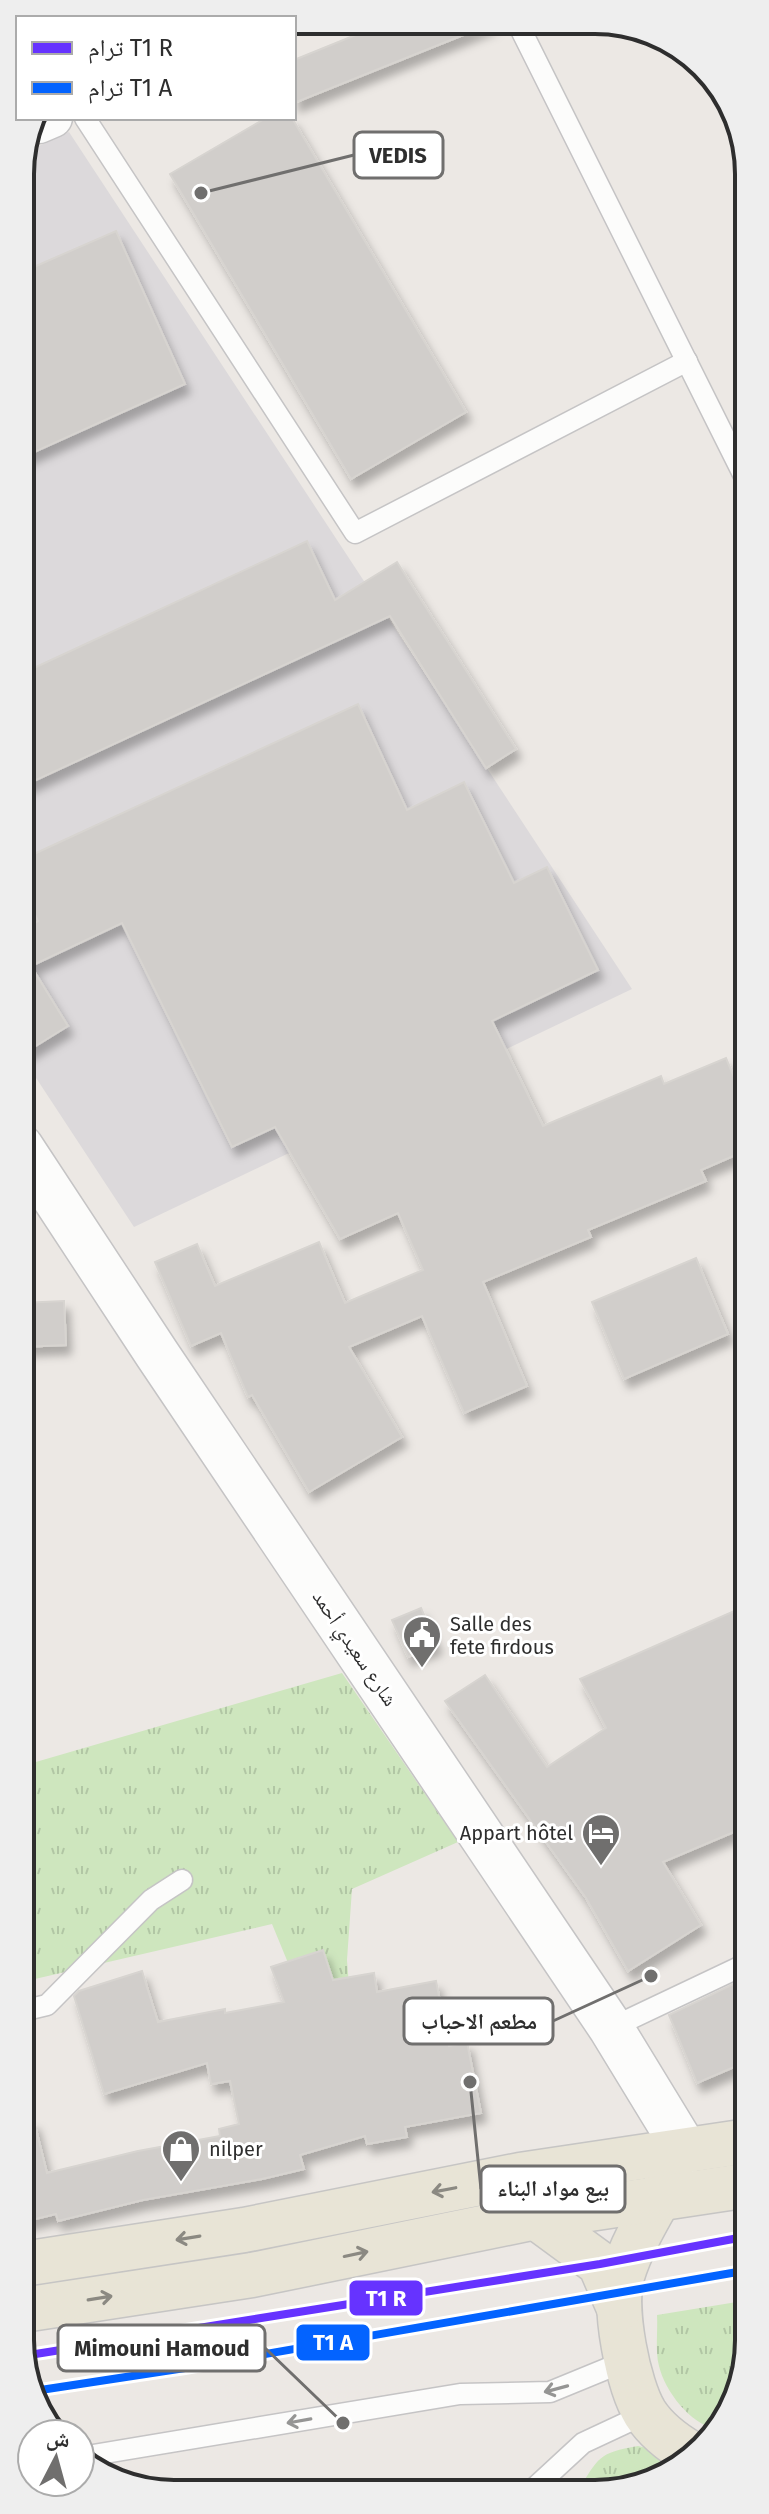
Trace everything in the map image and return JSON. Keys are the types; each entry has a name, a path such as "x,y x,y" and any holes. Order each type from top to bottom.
{"main road":[{"path":"34,2262 244,2230 520,2175 735,2143"},
{"path":"695,2150 735,2170"},
{"path":"619,2308 622,2277 629,2258 661,2196 695,2150"},
{"path":"34,2308 252,2275 536,2217 735,2187"},
{"path":"536,2217 600,2264 619,2308 634,2390 645,2414 656,2428 683,2448"}],"street":[{"name":"شارع سعيدي أحمد","path":"34,1167 695,2150"}],"lane":[{"path":"523,34 735,458"},
{"path":"86,120 355,533 687,361"},
{"path":"34,2008 47,2005 151,1900 182,1880"},
{"path":"611,2028 735,1969"},
{"path":"96,2455 460,2394 550,2392 628,2360"},
{"path":"543,2480 583,2443 645,2414"}],"shaded area":[{"path":"69,132 632,989 134,1227 34,1075 34,165 37,147"}],"green space":[{"path":"342,1673 458,1842 352,1889 347,1960 361,2140 272,1924 34,1979 34,1763"},
{"path":"735,2302 735,2349 730,2376 716,2410 705,2426 680,2405 662,2376 658,2360 657,2315"},
{"path":"638,2446 661,2451 669,2458 640,2473 585,2480 601,2458"}],"building":[{"path":"358,34 466,34 296,102 296,59"},
{"path":"263,120 293,120 466,412 351,479 170,174"},
{"path":"116,231 185,384 34,452 34,267"},
{"path":"307,541 335,600 397,562 516,749 486,768 390,616 34,781 34,668"},
{"path":"358,704 407,810 464,782 514,883 547,867 598,970 492,1021 543,1126 661,1076 664,1084 726,1058 735,1079 735,1155 701,1170 706,1181 588,1230 591,1237 483,1282 527,1386 464,1413 422,1316 349,1347 402,1437 309,1492 252,1395 248,1397 221,1333 191,1346 155,1262 197,1244 215,1286 319,1242 345,1303 423,1270 398,1213 340,1239 275,1127 232,1147 122,923 34,965 34,923 38,921 34,913 34,854"},
{"path":"34,971 68,1026 34,1047"},
{"path":"696,1258 728,1334 624,1379 592,1302"},
{"path":"64,1301 66,1345 34,1346 34,1302"},
{"path":"421,1608 437,1645 408,1657 392,1620"},
{"path":"735,1611 735,1832 663,1862 701,1925 628,1971 586,1898 445,1701 485,1675 547,1767 606,1728 580,1679"},
{"path":"323,1950 333,1980 374,1973 377,1992 436,1981 449,2046 467,2042 481,2113 405,2127 407,2137 367,2144 365,2136 300,2155 304,2169 262,2179 143,2200 58,2221 56,2214 34,2219 34,2121 47,2173 138,2151 220,2136 219,2129 239,2124 230,2081 211,2084 207,2063 104,2094 74,1996 79,1991 142,1971 158,2022 225,2009 225,2013 284,2002 271,1967"},
{"path":"735,1983 735,2067 697,2083 669,2015"}],"transit line":[{"path":"35,2354 600,2264 735,2239"},
{"path":"44,2390 735,2272"}],"place":[{"name":"VEDIS","path":"201,193"},
{"name":"Salle des fete firdous","path":"422,1669"},
{"name":"Appart hôtel","path":"601,1867"},
{"name":"مطعم الاحباب","path":"651,1976"},
{"name":"بيع مواد البناء","path":"470,2082"},
{"name":"nilper","path":"181,2183"},
{"name":"Mimouni Hamoud","path":"343,2423"}]}
